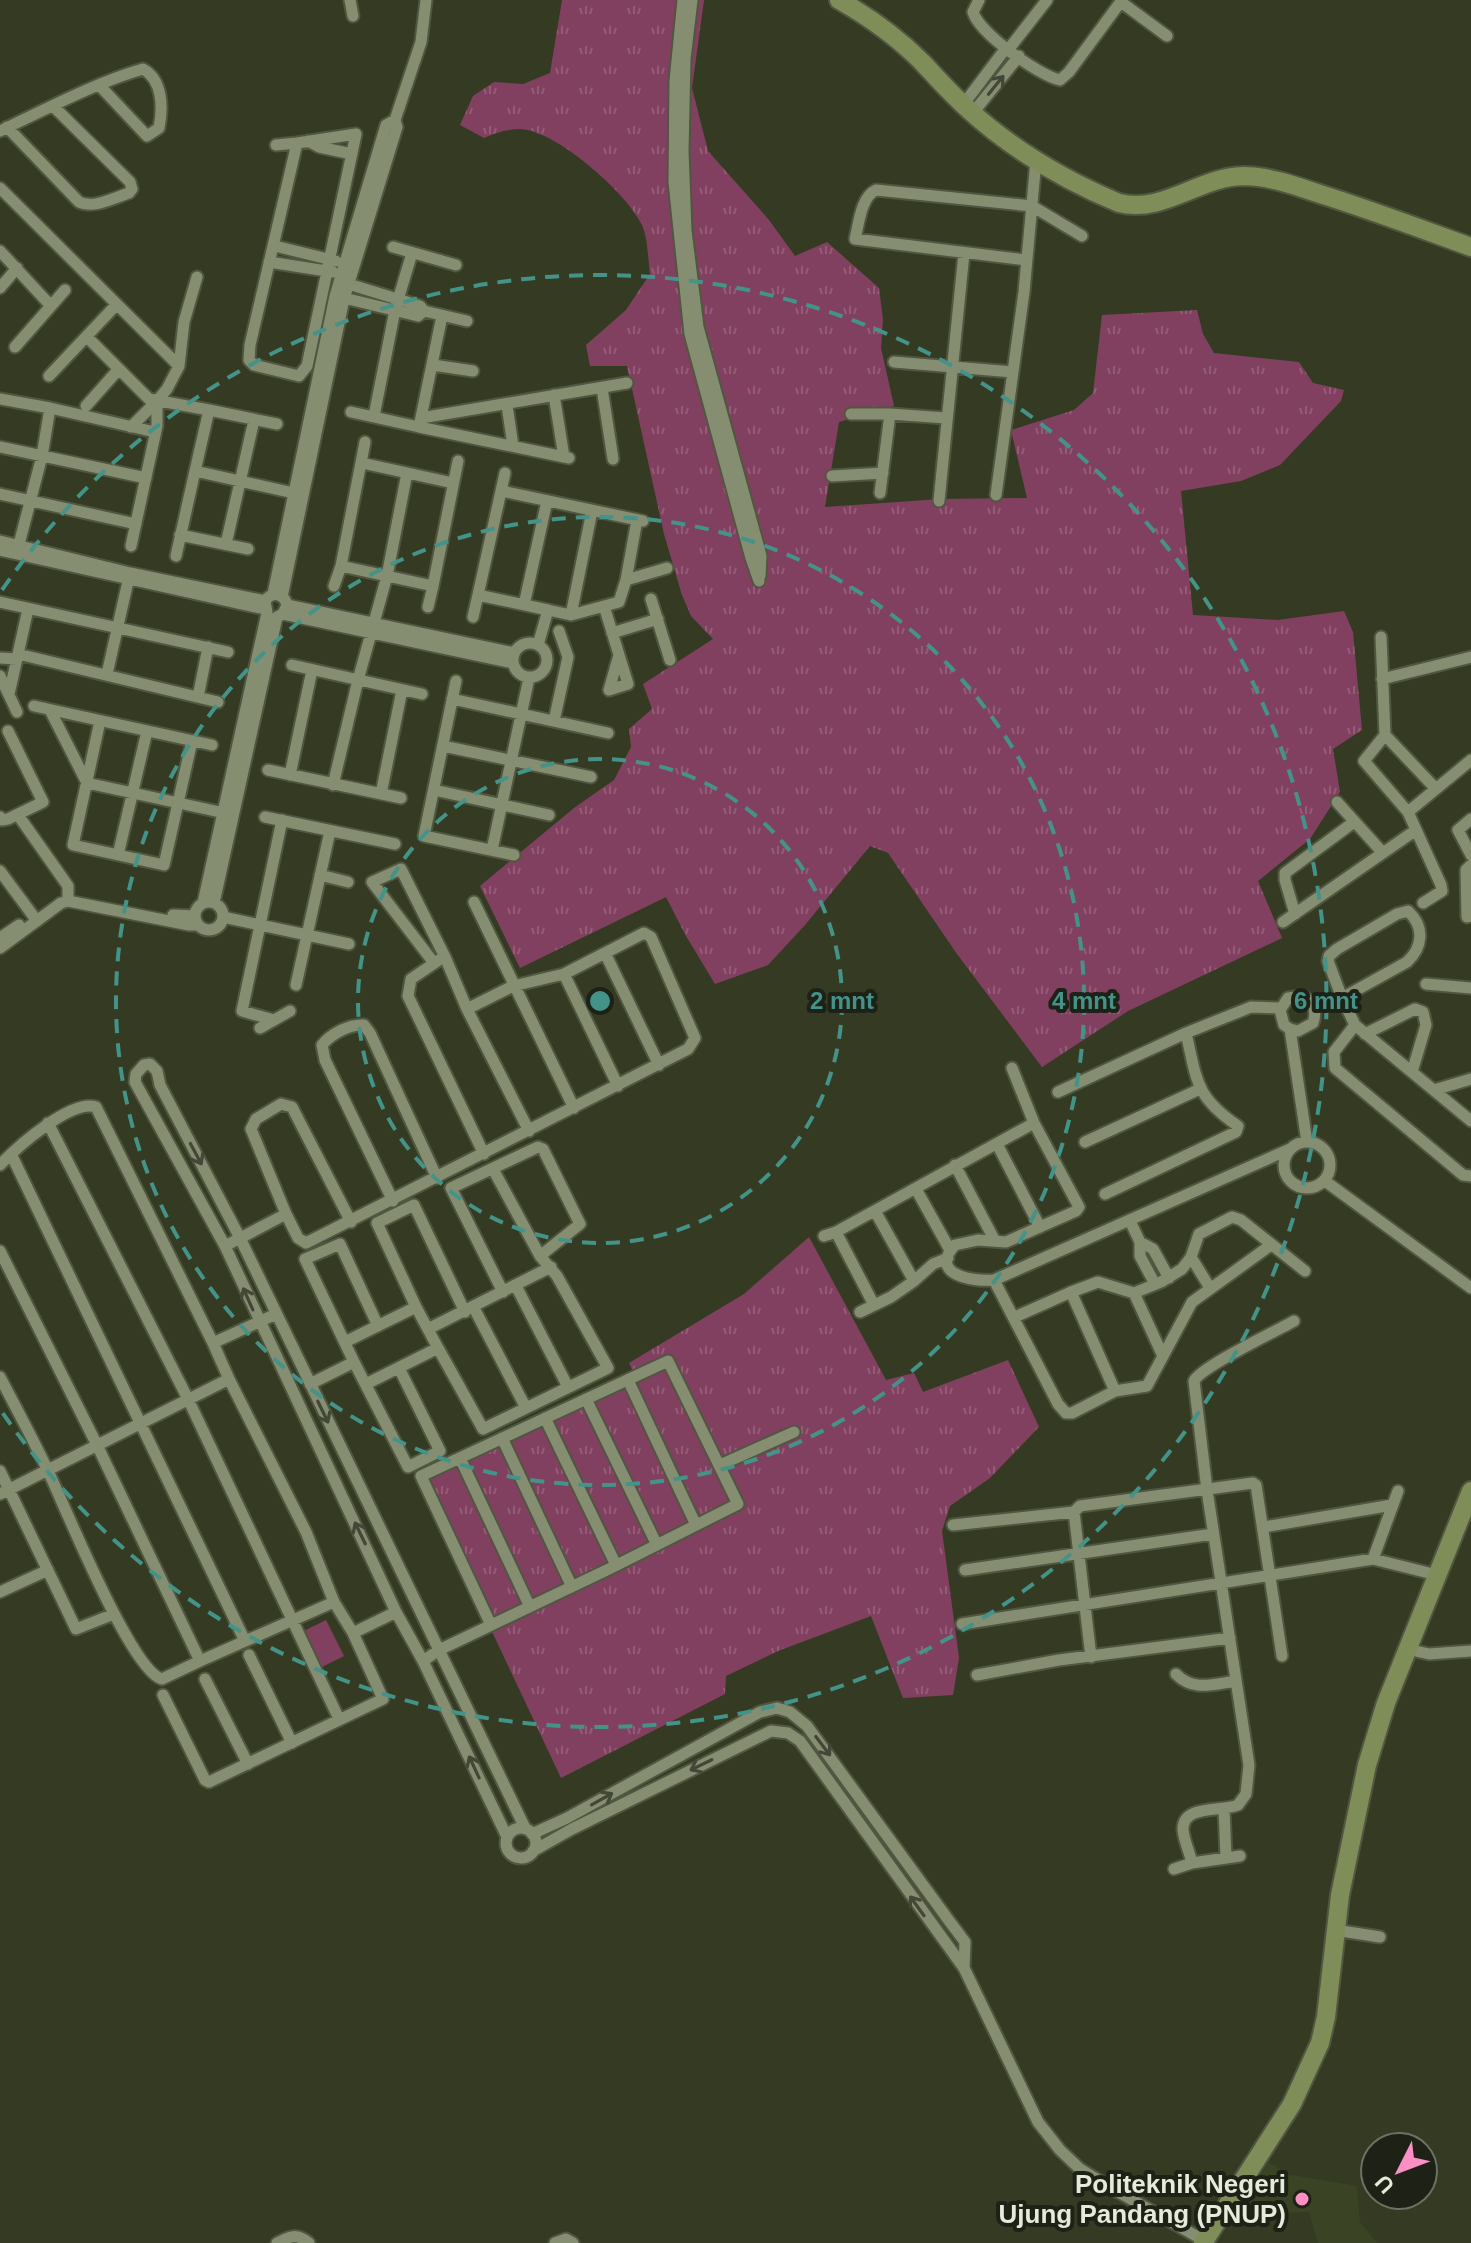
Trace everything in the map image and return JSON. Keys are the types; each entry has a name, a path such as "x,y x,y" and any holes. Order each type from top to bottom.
{"main road":[{"path":"839,0 900,42 968,109 1036,160 1097,194 1133,206 1179,196 1210,182 1246,176 1290,185 1341,201 1471,247"},
{"path":"1204,2242 1285,2116 1320,2043 1351,1831 1367,1765 1386,1703 1471,1491"}],"street":[{"path":"350,0 353,16"},
{"path":"343,275 397,127 395,120 421,42 426,0"},
{"path":"683,0 675,81 674,182 690,334 759,581 761,556 698,327 688,245 683,115 692,0"},
{"path":"979,0 973,12 977,23 1011,51 1049,77 1060,80 1122,1 1167,36"},
{"path":"968,109 1047,0"},
{"path":"53,106 130,182 132,189 129,193 86,206 4,129 53,106 100,86 135,72 147,71 160,93 159,128 147,136 100,86"},
{"path":"196,920 196,910 209,903 275,606 343,275 386,125 395,120"},
{"path":"276,145 356,134 307,366 299,376 254,365 249,360 269,262 303,142"},
{"path":"303,142 352,154"},
{"path":"996,495 1024,292 1036,160"},
{"path":"0,188 179,366"},
{"path":"1026,260 855,239 869,193 876,190 1032,206 1082,236"},
{"path":"275,246 328,265 418,316 424,311 467,321"},
{"path":"393,247 456,265"},
{"path":"0,251 51,306"},
{"path":"374,416 397,305 412,253"},
{"path":"939,501 964,253"},
{"path":"269,262 328,265"},
{"path":"0,288 17,268"},
{"path":"131,427 167,389 179,366 184,322 197,277"},
{"path":"15,347 65,290"},
{"path":"339,297 397,305"},
{"path":"49,376 117,304"},
{"path":"420,423 442,316"},
{"path":"87,337 138,391 157,401 277,424"},
{"path":"894,362 1013,372"},
{"path":"433,365 473,371"},
{"path":"86,406 118,370"},
{"path":"420,423 627,383"},
{"path":"602,388 613,459"},
{"path":"351,412 420,423 461,436 567,457 554,395"},
{"path":"0,399 155,432"},
{"path":"131,546 155,432 157,401"},
{"path":"507,405 513,446"},
{"path":"18,549 42,456 50,408"},
{"path":"176,556 209,410"},
{"path":"460,413 461,436"},
{"path":"851,414 946,418"},
{"path":"880,493 890,414"},
{"path":"226,544 254,420"},
{"path":"334,586 341,566 365,442"},
{"path":"0,447 146,478"},
{"path":"428,607 458,461"},
{"path":"362,463 453,483"},
{"path":"195,471 298,494"},
{"path":"333,785 387,576 407,473"},
{"path":"473,617 505,473"},
{"path":"832,476 883,473"},
{"path":"478,595 571,615 619,602 640,521 502,491"},
{"path":"0,494 136,524"},
{"path":"524,605 547,501"},
{"path":"571,615 592,511"},
{"path":"180,535 248,549"},
{"path":"0,541 18,549 129,577 513,658"},
{"path":"0,550 18,549"},
{"path":"628,565 650,572 667,568"},
{"path":"341,566 433,586"},
{"path":"626,580 647,576 650,572"},
{"path":"107,674 129,577"},
{"path":"651,599 670,660"},
{"path":"0,602 228,652"},
{"path":"604,606 619,655"},
{"path":"9,694 28,609"},
{"path":"538,645 548,610"},
{"path":"612,633 658,619"},
{"path":"554,721 568,657 559,631"},
{"path":"1381,637 1385,735 1436,789"},
{"path":"524,644 538,645 544,650 547,665 543,672 529,678 522,676 513,658 524,644"},
{"path":"198,697 208,647"},
{"path":"0,658 18,657 107,674 218,702"},
{"path":"1382,679 1471,657"},
{"path":"292,665 422,694"},
{"path":"290,775 312,670"},
{"path":"0,676 17,712"},
{"path":"492,850 529,678"},
{"path":"456,681 424,836 514,855"},
{"path":"381,794 402,690"},
{"path":"452,699 608,733"},
{"path":"34,706 212,745"},
{"path":"50,710 87,783"},
{"path":"100,721 73,845 118,855 164,865 192,741"},
{"path":"0,817 2,820 8,819 43,802 8,731"},
{"path":"118,855 147,731"},
{"path":"1385,735 1365,756 1365,764 1408,812 1442,891 1423,903"},
{"path":"443,746 591,777"},
{"path":"1408,812 1470,762"},
{"path":"268,770 401,798"},
{"path":"87,783 228,814"},
{"path":"434,790 549,815"},
{"path":"1337,802 1383,853"},
{"path":"18,815 68,886 68,898"},
{"path":"265,817 395,844"},
{"path":"1471,819 1458,830 1471,855"},
{"path":"274,1020 242,1011 282,820"},
{"path":"1295,914 1285,873 1354,822"},
{"path":"1283,922 1416,830"},
{"path":"296,985 330,831"},
{"path":"1471,865 1466,870 1467,917 1471,916"},
{"path":"440,960 372,882 401,869 440,960 529,1131"},
{"path":"0,871 36,918"},
{"path":"320,875 348,882"},
{"path":"0,938 68,898 189,925 196,920"},
{"path":"474,902 574,1108"},
{"path":"196,920 208,930 221,922 222,911 209,903"},
{"path":"1314,1007 1342,998 1407,962 1414,955 1421,936 1408,911 1397,914 1337,949 1329,956 1329,966 1342,998 1355,1025 1470,1120"},
{"path":"223,917 349,944"},
{"path":"0,948 36,918"},
{"path":"351,1222 292,1107 281,1104 256,1119 251,1129 286,1214 298,1238 306,1243 351,1222 393,1201 659,1065 688,1049 695,1038 651,937 644,933 564,974 513,986 467,1009"},
{"path":"605,953 659,1065"},
{"path":"440,960 411,979 408,996 484,1154"},
{"path":"564,974 618,1086"},
{"path":"1426,984 1471,988"},
{"path":"1303,996 1314,1007 1316,1015 1306,1029 1298,1031 1290,1029 1280,1018 1280,1008 1288,998 1303,996"},
{"path":"1058,1092 1243,1009 1256,1006 1280,1008"},
{"path":"1365,1034 1415,1009 1423,1012 1426,1025 1412,1072"},
{"path":"260,1028 290,1011"},
{"path":"393,1201 325,1060 322,1045 328,1037 356,1024 364,1025 437,1178"},
{"path":"1355,1025 1334,1052 1335,1068 1463,1175 1471,1176"},
{"path":"1290,1029 1307,1142"},
{"path":"1105,1194 1236,1132 1238,1126 1216,1110 1200,1089 1186,1033"},
{"path":"533,1851 535,1842 410,1593 240,1238 160,1085 157,1071 150,1064 144,1065 136,1074 135,1082 225,1246 259,1323 507,1837 507,1849 513,1856 526,1857 572,1829 771,1731 788,1733 800,1741 964,1968 1038,2122 1060,2150 1080,2169 1204,2242"},
{"path":"860,1312 914,1281 961,1241 1006,1242 1076,1211 1080,1204 1034,1123 1012,1068"},
{"path":"1434,1090 1471,1079"},
{"path":"1085,1142 1200,1089"},
{"path":"0,1165 48,1123 87,1106 96,1107 306,1532 334,1602 353,1633 383,1699 213,1780 205,1780 163,1695"},
{"path":"48,1123 188,1399 339,1719"},
{"path":"874,1305 830,1234 1034,1123"},
{"path":"916,1189 949,1254 950,1271 955,1276 994,1280 1130,1221 1290,1149 1307,1142 1318,1145 1327,1153 1331,1165 1325,1181 1308,1189 1292,1182 1284,1166 1290,1149"},
{"path":"997,1144 1040,1227"},
{"path":"503,1292 451,1188 538,1147 543,1149 580,1224 540,1256"},
{"path":"11,1154 245,1641"},
{"path":"955,1165 995,1241"},
{"path":"493,1169 540,1256 551,1267 608,1368 483,1429 416,1307 377,1223 414,1205 469,1310 526,1408"},
{"path":"1325,1181 1471,1288"},
{"path":"875,1211 914,1281"},
{"path":"225,1246 286,1214"},
{"path":"1015,1317 1098,1282 1134,1293 1169,1278 1178,1273 1191,1257 1199,1234 1232,1217 1241,1220 1305,1271"},
{"path":"1130,1221 1140,1242 1140,1256 1155,1284"},
{"path":"1140,1242 1153,1249 1169,1278"},
{"path":"378,1326 340,1244 305,1259 408,1467 440,1451 399,1368"},
{"path":"994,1280 1062,1410 1072,1413 1115,1391 1147,1386 1192,1302 1271,1245"},
{"path":"0,1251 200,1661"},
{"path":"1191,1257 1210,1288"},
{"path":"428,1329 551,1267"},
{"path":"516,1286 568,1387"},
{"path":"1071,1292 1115,1391"},
{"path":"1134,1293 1162,1354"},
{"path":"345,1342 416,1307"},
{"path":"213,1343 276,1314"},
{"path":"1192,1863 1183,1830 1188,1817 1194,1812 1234,1807 1242,1801 1248,1782 1247,1746 1213,1534 1194,1381 1197,1375 1294,1321"},
{"path":"366,1384 438,1348"},
{"path":"423,1661 439,1650 572,1587 738,1504 668,1361 421,1476 491,1625"},
{"path":"310,1384 354,1362"},
{"path":"0,1377 48,1471 114,1614 149,1671 158,1679 167,1678 334,1602"},
{"path":"4,1492 229,1379"},
{"path":"628,1380 696,1525"},
{"path":"586,1399 657,1545"},
{"path":"545,1418 616,1565"},
{"path":"720,1465 794,1432"},
{"path":"502,1438 572,1587"},
{"path":"460,1458 530,1607"},
{"path":"0,1471 4,1492 48,1570 76,1629 114,1614"},
{"path":"953,1525 1074,1512 1080,1506 1249,1482 1256,1485 1264,1527 1282,1656"},
{"path":"1373,1559 1398,1491"},
{"path":"1264,1527 1392,1505"},
{"path":"1074,1512 1091,1657"},
{"path":"965,1570 1213,1534"},
{"path":"962,1624 1373,1559 1437,1575"},
{"path":"0,1592 48,1570"},
{"path":"353,1633 395,1608 410,1593"},
{"path":"977,1675 1230,1638"},
{"path":"1407,1649 1429,1654 1471,1651"},
{"path":"249,1655 292,1743"},
{"path":"1176,1674 1194,1686 1236,1681"},
{"path":"205,1679 248,1764"},
{"path":"507,1837 515,1830 528,1831 567,1818 760,1712 777,1708 790,1712 818,1739 965,1942 964,1968"},
{"path":"1224,1809 1226,1857"},
{"path":"1174,1869 1192,1863 1240,1856"},
{"path":"1335,1930 1380,1937"},
{"path":"277,2243 293,2235 309,2243"},
{"path":"555,2243 566,2239 573,2243"}],"shaded area":[{"name":"Politeknik Negeri Ujung Pandang (PNUP)","path":"1268,2163 1286,2174 1357,2186 1360,2222 1377,2243 1318,2243 1309,2212 1236,2215"}],"green space":[{"path":"562,0 704,0 692,88 708,151 769,220 795,256 827,242 879,288 883,320 881,348 894,406 839,422 825,507 941,499 1027,498 1011,430 1074,410 1093,393 1102,315 1197,310 1203,334 1214,353 1299,362 1313,383 1344,390 1341,401 1280,465 1241,481 1181,491 1193,615 1278,620 1344,611 1353,632 1362,730 1333,749 1340,792 1310,839 1258,881 1282,938 1128,1011 1042,1067 957,954 888,853 870,846 768,965 715,984 666,897 520,968 480,886 574,808 614,780 631,747 629,729 652,709 643,684 713,639 691,616 682,595 664,534 627,366 590,366 586,345 626,310 650,274 642,225 606,181 589,165 552,140 520,129 484,138 460,125 473,96 494,82 523,84 550,73"},
{"path":"809,1237 886,1380 914,1373 923,1392 1008,1360 1039,1427 990,1478 950,1506 942,1531 959,1658 953,1695 903,1698 871,1616 778,1651 726,1676 725,1694 561,1778 422,1483 638,1382 629,1363 744,1294"},
{"path":"326,1620 344,1656 322,1667 304,1631"}],"place":[{"name":"Politeknik Negeri Ujung Pandang (PNUP)","path":"1302,2199"}]}
